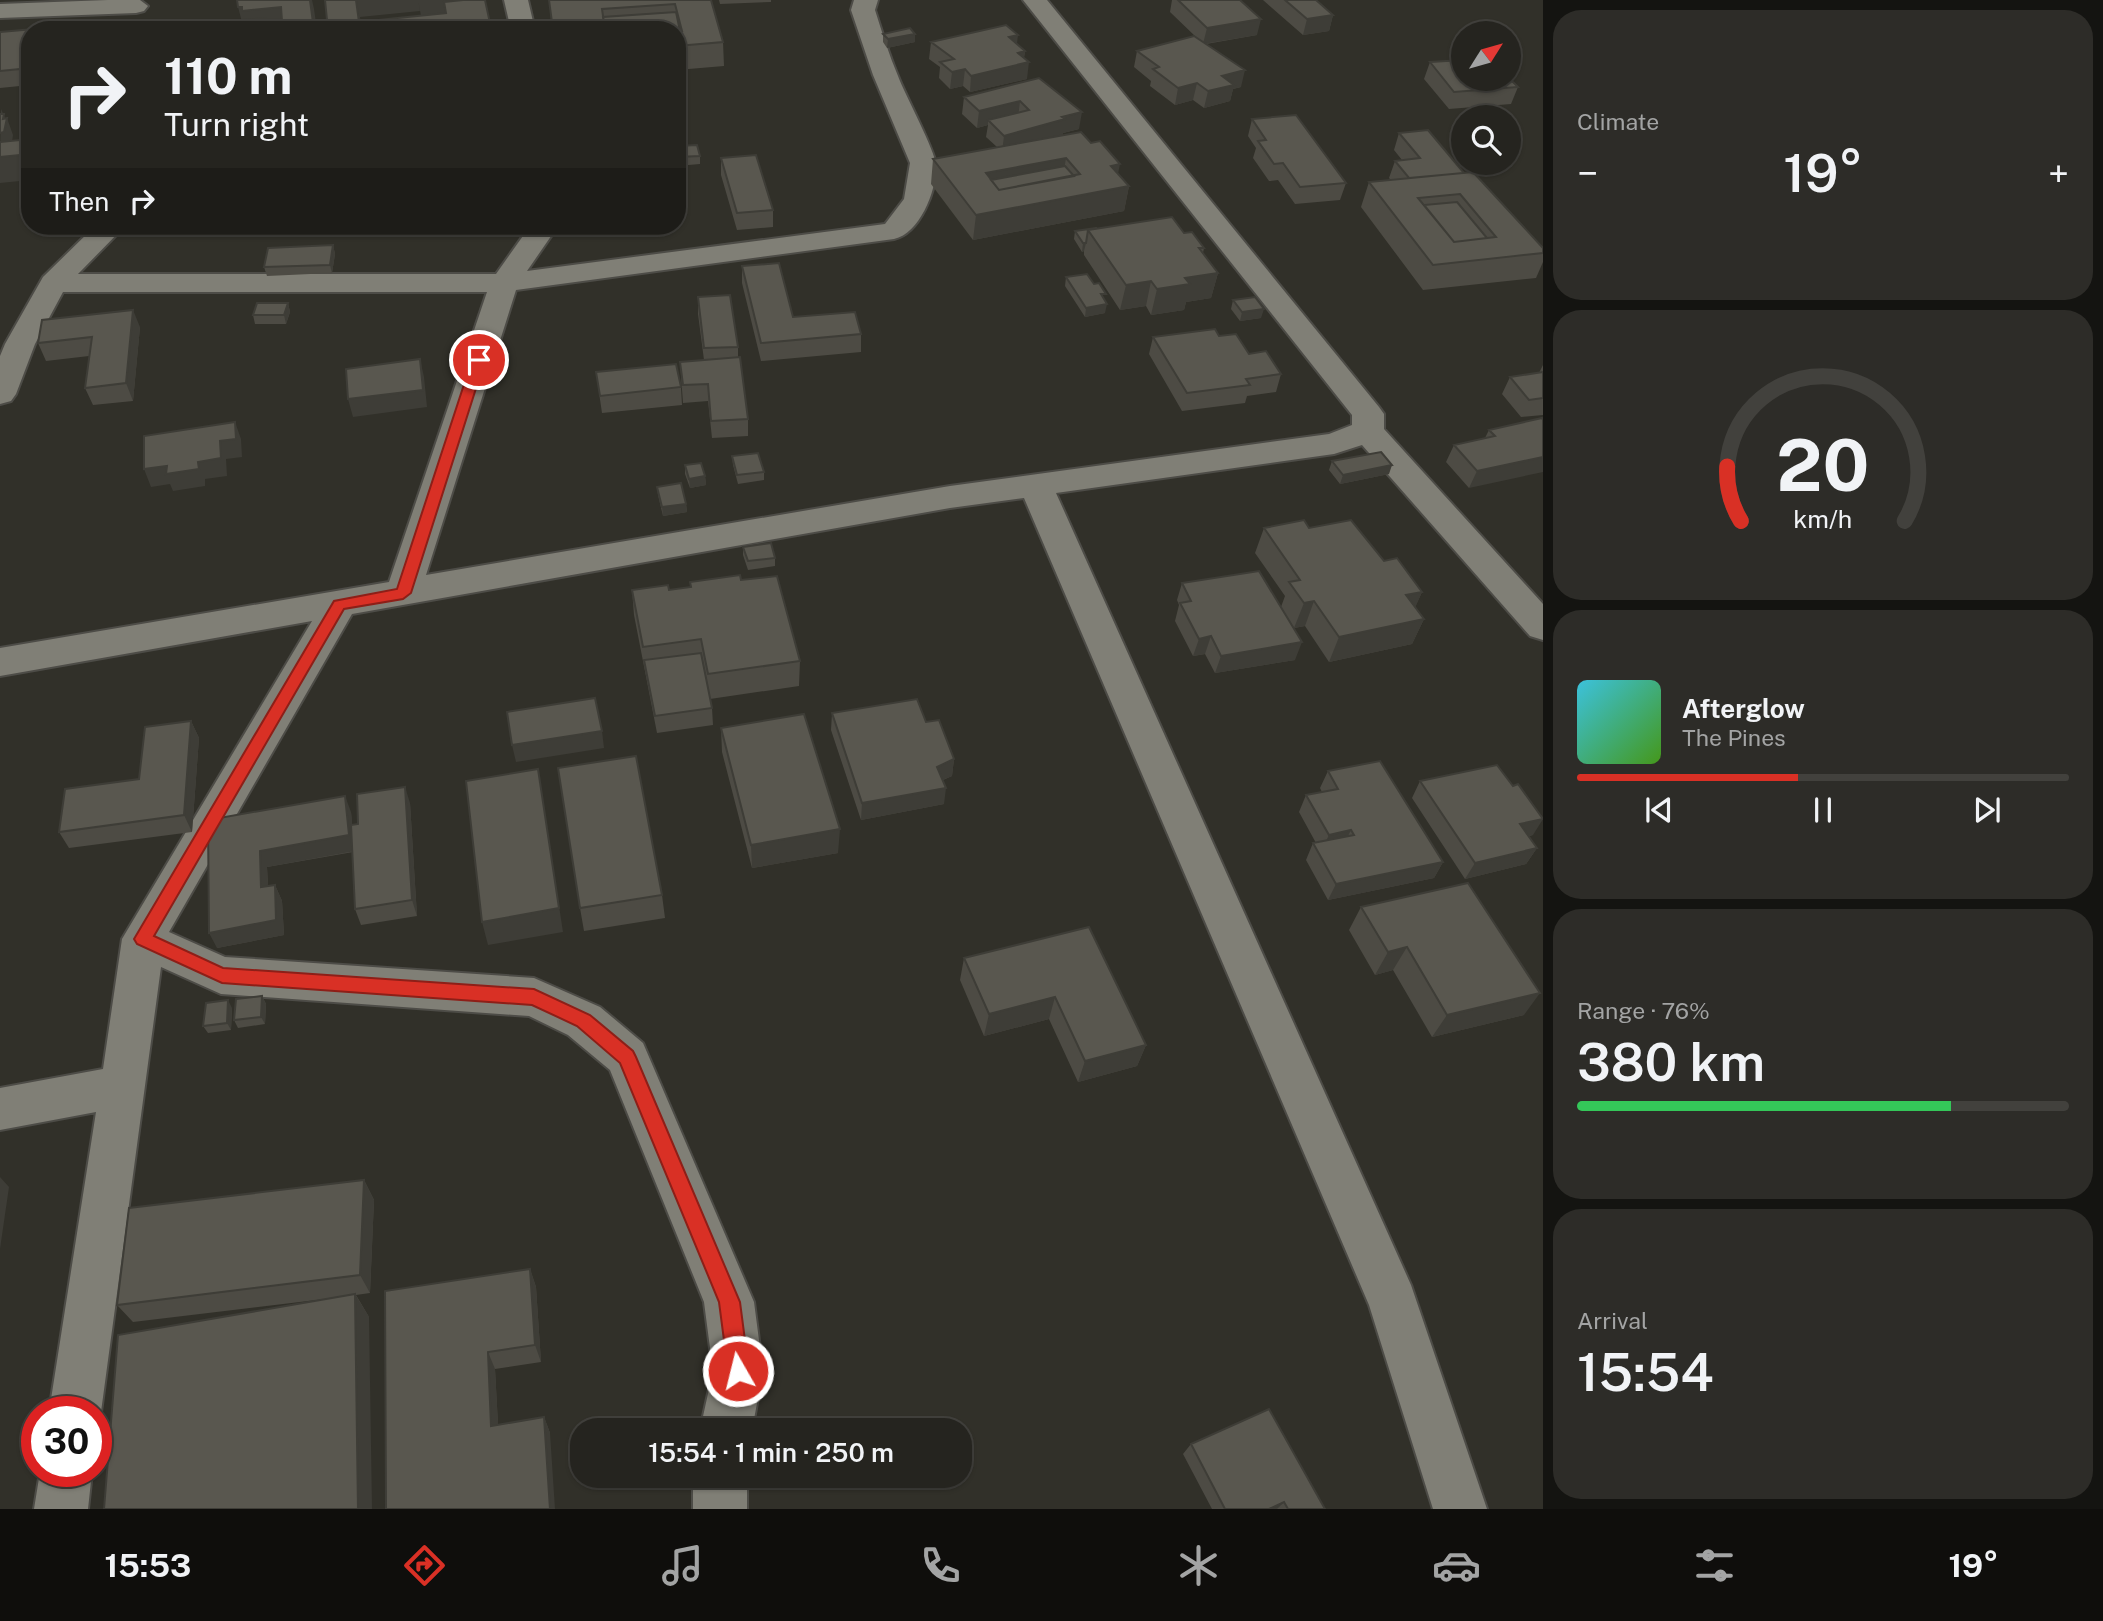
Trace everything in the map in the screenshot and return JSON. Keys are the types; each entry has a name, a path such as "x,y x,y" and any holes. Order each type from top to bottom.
{"street":[{"path":"516,0 521,21"},
{"path":"53,283 504,283 894,231 918,200 923,163 885,75 863,10 866,0"},
{"path":"1035,0 1368,414 1368,431 1543,627"},
{"path":"0,11 136,3 137,21"},
{"path":"0,394 20,344 53,283 101,235"},
{"path":"403,593 504,283 538,235"},
{"path":"0,662 1035,484 1334,444 1368,431"},
{"path":"1035,484 1393,1303 1460,1509"},
{"path":"77,1396 143,939 339,605"},
{"path":"143,939 222,975 534,997 584,1021 627,1057 729,1302 738,1371 728,1418"},
{"path":"0,1109 123,1086"},
{"path":"61,1509 64,1487"},
{"path":"720,1488 720,1509"}],"building":[{"path":"237,0 310,0 313,21 282,21 281,7 242,11 242,7 238,7"},
{"path":"325,0 356,0 359,21 327,21"},
{"path":"485,0 490,21 369,21 446,13 444,2"},
{"path":"549,0 711,0 723,42 686,45 686,21 679,21 675,4 602,9 604,21 552,21"},
{"path":"1178,0 1240,0 1261,19 1207,28"},
{"path":"1285,0 1316,0 1333,15 1307,19"},
{"path":"676,12 678,21 604,21 603,17"},
{"path":"266,18 266,21 244,21 244,20"},
{"path":"1006,25 1018,35 1009,37 1025,51 1018,53 1029,62 971,76 965,69 952,72 940,62 954,59 931,42"},
{"path":"910,28 915,34 888,39 883,34"},
{"path":"21,30 21,69 0,71 0,32"},
{"path":"1194,36 1245,70 1222,76 1234,85 1208,91 1197,83 1178,88 1153,69 1159,67 1137,51"},
{"path":"1451,61 1451,88 1430,62"},
{"path":"1039,78 1082,112 1004,136 988,120 1029,110 1020,101 979,111 964,97"},
{"path":"0,114 4,114 3,119 7,118 4,132 0,133"},
{"path":"1296,115 1346,183 1300,187 1283,163 1274,164 1258,141 1266,140 1252,119"},
{"path":"1428,130 1451,157 1451,174 1409,178 1395,161 1420,158 1399,133"},
{"path":"1081,132 1091,143 1100,141 1120,164 1111,166 1129,186 976,215 933,159","holes":["1066,158 1080,174 999,190 986,173"]},
{"path":"21,140 21,155 0,157 0,142"},
{"path":"697,145 700,156 686,157 686,146"},
{"path":"756,155 773,210 737,213 721,158"},
{"path":"1065,166 1074,176 999,190 991,180"},
{"path":"1451,174 1476,175 1543,248 1543,253 1433,265 1369,182","holes":["1460,194 1496,237 1454,242 1418,198"]},
{"path":"1457,202 1487,238 1454,242 1424,205"},
{"path":"1172,217 1184,233 1192,232 1204,248 1199,248 1218,273 1185,278 1190,284 1157,289 1151,281 1126,285 1088,230"},
{"path":"1097,228 1088,230 1086,243 1083,243 1075,231"},
{"path":"333,245 330,265 264,267 268,248"},
{"path":"779,263 793,317 855,312 861,334 761,343 742,266"},
{"path":"1087,274 1094,284 1099,283 1106,294 1101,294 1107,304 1086,308 1066,277"},
{"path":"730,295 738,347 704,348 698,297"},
{"path":"1255,297 1264,309 1242,312 1233,300"},
{"path":"257,303 288,303 284,315 253,315"},
{"path":"133,310 126,383 85,388 92,337 38,343 42,320"},
{"path":"1215,329 1219,336 1236,334 1249,354 1266,351 1281,374 1246,379 1250,385 1187,393 1153,337"},
{"path":"740,357 748,419 711,421 708,384 683,385 680,362"},
{"path":"420,359 423,390 348,399 346,369"},
{"path":"676,364 681,387 600,396 596,372"},
{"path":"1543,372 1543,398 1529,400 1510,377"},
{"path":"1542,418 1543,457 1477,471 1454,445 1495,436 1489,430"},
{"path":"235,422 236,439 220,441 221,458 198,462 199,469 166,474 167,466 144,469 144,436"},
{"path":"1381,452 1392,465 1343,475 1332,461"},
{"path":"758,453 764,472 737,475 732,456"},
{"path":"701,463 705,476 689,479 685,465"},
{"path":"681,483 686,504 662,507 657,487"},
{"path":"1304,520 1309,528 1351,520 1384,561 1397,558 1422,592 1406,595 1424,619 1339,637 1314,601 1304,603 1289,582 1300,580 1264,528"},
{"path":"771,543 775,558 748,561 743,547"},
{"path":"1259,571 1302,642 1221,656 1211,636 1199,639 1180,603 1191,601 1182,583"},
{"path":"740,575 741,580 777,576 800,661 708,674 701,639 643,647 632,590 668,585 669,590 691,587 690,582"},
{"path":"701,653 712,708 655,716 644,660"},
{"path":"595,698 602,731 512,745 507,712"},
{"path":"917,699 926,722 939,720 954,759 937,767 946,788 862,803 832,713"},
{"path":"804,714 840,829 751,845 721,728"},
{"path":"191,721 184,815 59,832 65,789 139,779 145,727"},
{"path":"636,756 662,895 580,908 558,768"},
{"path":"1380,761 1443,862 1336,884 1313,843 1354,835 1351,830 1329,835 1306,795 1338,789 1328,771"},
{"path":"1497,765 1513,786 1518,784 1543,819 1520,824 1537,848 1475,863 1420,781"},
{"path":"538,769 559,908 482,922 466,781"},
{"path":"405,787 412,900 355,909 351,825 358,824 357,794"},
{"path":"345,796 349,835 260,851 261,887 275,885 276,920 209,933 208,820"},
{"path":"1468,883 1540,993 1447,1015 1407,947 1388,952 1361,907"},
{"path":"1089,927 1146,1045 1085,1061 1055,997 989,1014 964,958"},
{"path":"262,996 261,1017 234,1020 236,999"},
{"path":"228,1000 227,1023 203,1026 206,1003"},
{"path":"364,1180 360,1275 117,1305 129,1208"},
{"path":"530,1269 535,1345 488,1352 491,1426 544,1417 550,1509 386,1509 385,1291"},
{"path":"355,1294 358,1509 104,1509 106,1487 112,1487 112,1410 118,1335"},
{"path":"1269,1409 1325,1509 1288,1509 1284,1502 1269,1509 1225,1509 1191,1444"}],"route":[{"path":"479,360 403,593 339,605 143,939 222,975 534,997 584,1021 627,1057 729,1302 738,1371"}]}
